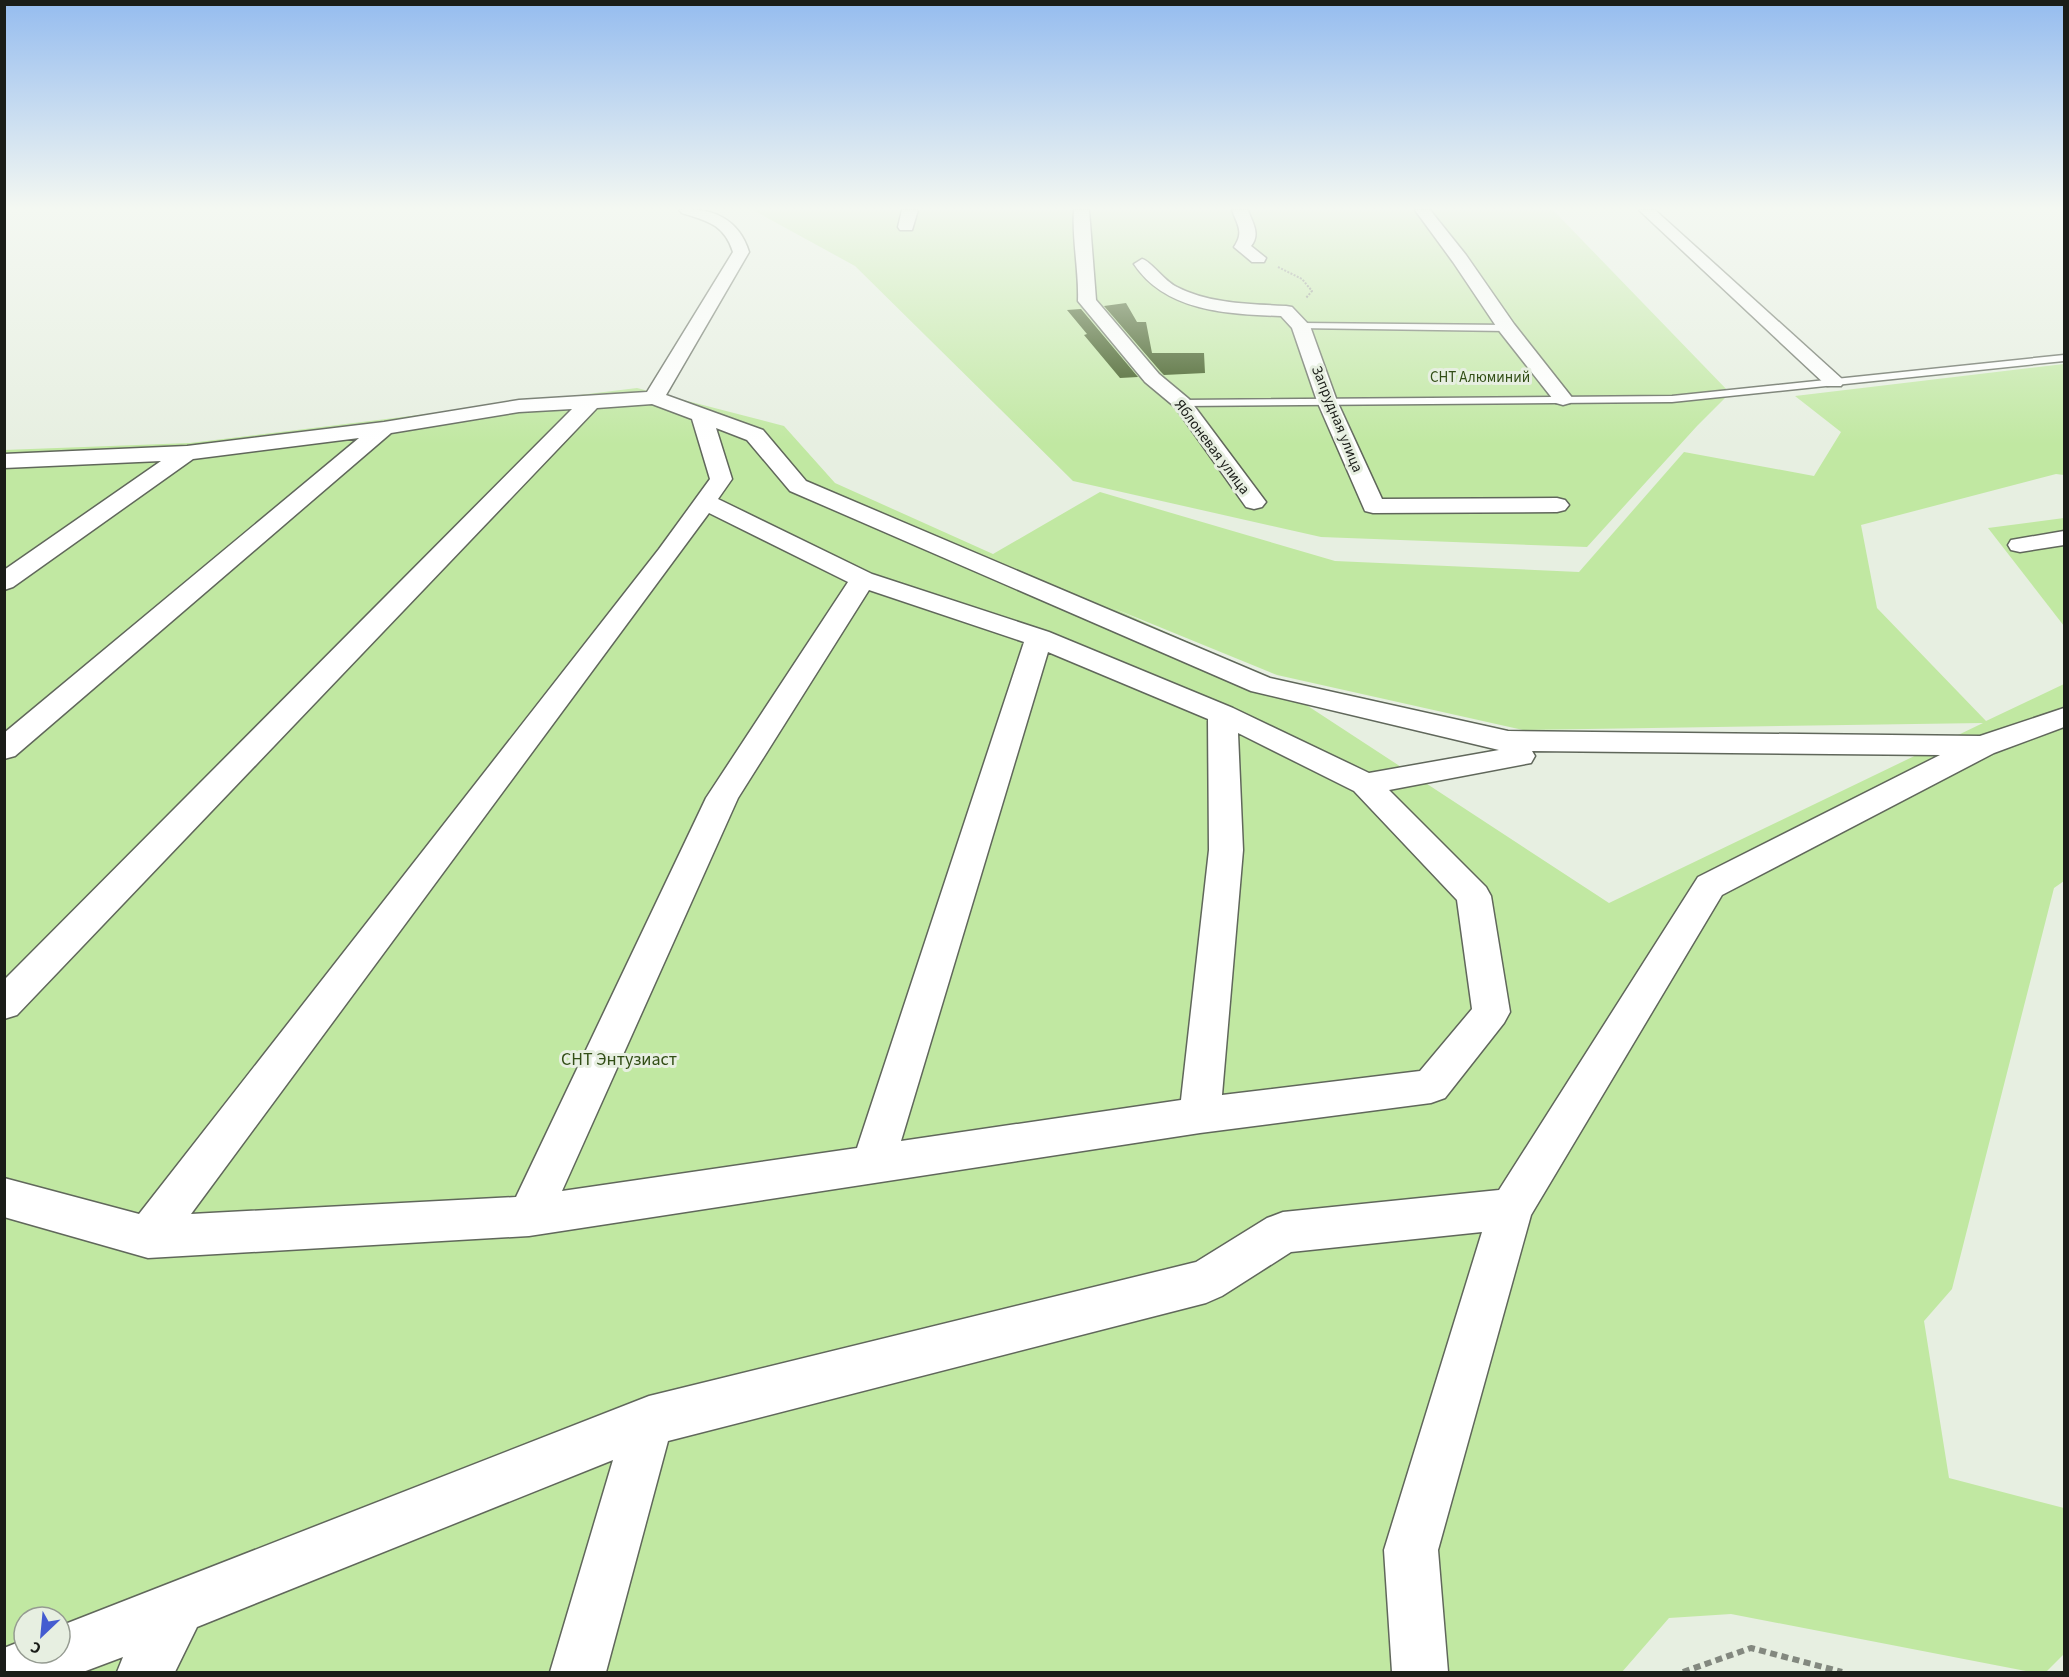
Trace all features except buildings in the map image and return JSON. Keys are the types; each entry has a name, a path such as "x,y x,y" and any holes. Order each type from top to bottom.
{"street":[{"path":"654,398 719,288"},
{"name":"Яблоневая улица","path":"1087,288 1087,301 1152,378 1182,403 1254,502"},
{"path":"1167,288 1177,294 1233,309 1286,311 1300,326"},
{"path":"1480,288 1507,328 1563,399"},
{"path":"1732,288 1834,382"},
{"name":"Запрудная улица","path":"1300,326 1327,401 1373,506 1557,505"},
{"path":"4,461 187,453 384,428 519,406 654,398 755,435 798,486 1261,685 1508,741 1983,746"},
{"path":"4,1004 591,402"},
{"path":"148,1237 669,554 721,479 701,415"},
{"path":"4,749 384,428"},
{"path":"4,582 187,453"},
{"path":"4,1197 148,1237 529,1216 1200,1115 1431,1086 1491,1011 1474,896 1365,784 1223,714 1039,638 862,579 705,502"},
{"path":"2019,545 2064,538"},
{"path":"529,1216 722,798 862,579"},
{"path":"872,1166 1039,638"},
{"path":"1200,1115 1226,850 1223,714"},
{"path":"1420,1672 1411,1550 1511,1209 1710,886 1983,746 2064,717"},
{"path":"1365,784 1520,756 1508,741"},
{"path":"14,1672 649,1421 1206,1281 1283,1232 1511,1209"},
{"path":"578,1672 649,1421"},
{"path":"145,1672 178,1607"}],"lane":[{"path":"1300,326 1507,328"},
{"path":"1182,403 1672,399 2064,358"}],"path":[{"path":"1306,297 1312,291 1310,288"},
{"path":"1683,1672 1751,1648 1842,1672"}],"green space":[{"name":"СНТ Алюминий","path":"878,288 1629,288 1730,393 1587,547 1321,537 1073,481"},
{"name":"СНТ Энтузиаст","path":"2064,364 2064,475 2056,474 1861,525 1877,608 1986,721 2064,684 2064,881 2054,888 1952,1289 1924,1321 1949,1478 2064,1508 2064,1654 2046,1672 2031,1672 1731,1614 1669,1618 1622,1672 5,1672 4,450 190,443 637,388 784,426 835,483 993,554 1100,492 1335,561 1579,572 1684,452 1814,476 1841,432 1795,396","holes":["1113,608 1277,675 1523,730 1983,723 1609,903 1259,674"]},
{"path":"2064,518 2064,626 1988,528"}]}
